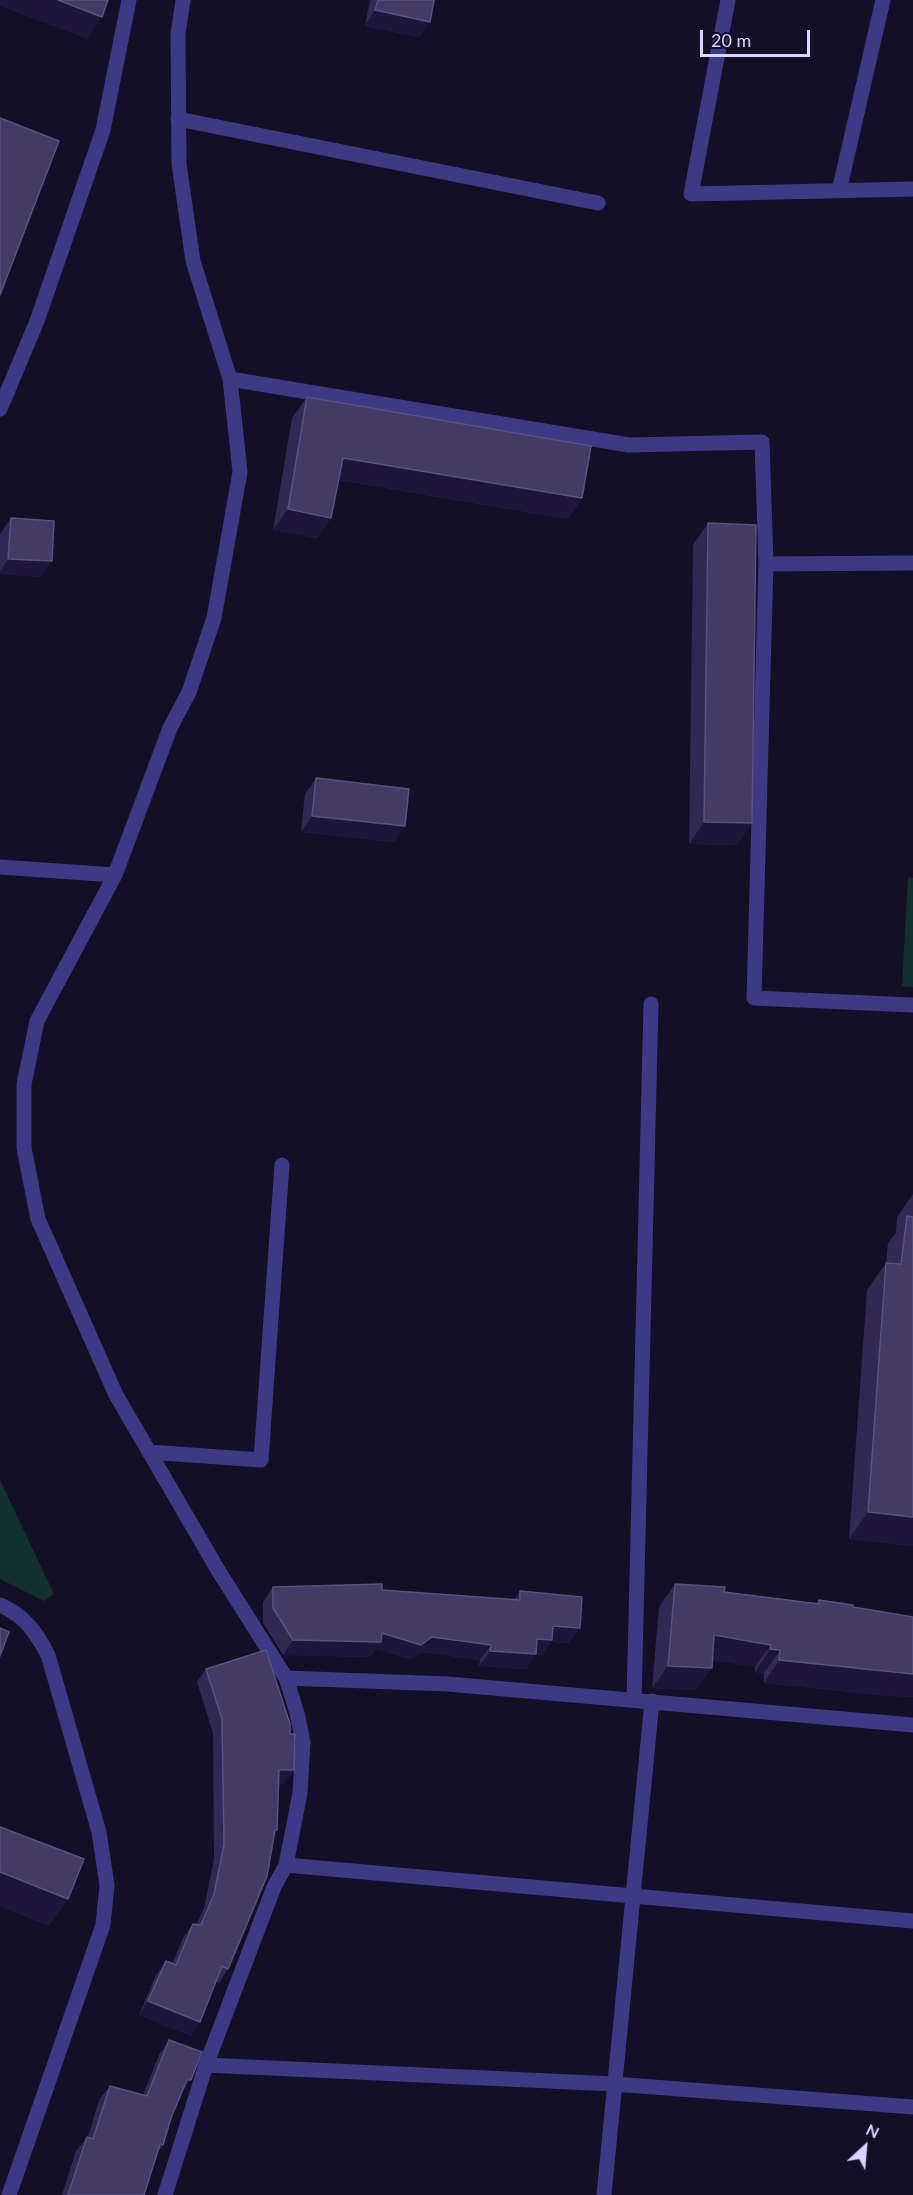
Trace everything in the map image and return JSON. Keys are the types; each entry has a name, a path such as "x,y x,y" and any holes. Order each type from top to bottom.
{"street":[{"path":"0,409 37,321 103,130 129,0"},
{"path":"165,2195 206,2065 274,1887 286,1865 300,1793 303,1742 286,1678 218,1570 116,1395 38,1219 24,1149 24,1084 37,1021 115,875 170,728 189,692 214,618 240,472 230,380 193,261 179,164 178,34 183,0"},
{"path":"728,0 691,194 913,189"},
{"path":"839,190 883,0"},
{"path":"178,119 598,203"},
{"path":"230,380 629,445 762,442 766,564 754,998 913,1005"},
{"path":"766,564 913,563"},
{"path":"0,867 115,875"},
{"path":"634,1700 651,1004"},
{"path":"149,1452 261,1460 282,1165"},
{"path":"0,1605 13,1610 34,1630 48,1655 99,1832 107,1885 103,1925 9,2195"},
{"path":"286,1678 448,1684 913,1725"},
{"path":"604,2195 652,1701"},
{"path":"286,1865 913,1920"},
{"path":"206,2065 614,2084 913,2108"}],"green space":[{"path":"908,877 913,878 913,987 902,986"},
{"path":"0,1480 54,1594 44,1601 0,1579"}],"building":[{"path":"58,0 108,0 102,17"},
{"path":"378,0 434,0 430,22 375,10"},
{"path":"0,118 59,141 0,295"},
{"path":"307,397 591,446 582,498 343,458 331,518 288,509"},
{"path":"11,518 54,521 52,561 8,559"},
{"path":"708,523 756,525 752,823 704,822"},
{"path":"316,778 409,789 405,826 312,816"},
{"path":"907,1216 913,1217 913,1517 868,1512 886,1263 901,1264"},
{"path":"382,1584 382,1590 520,1600 520,1591 582,1597 580,1628 553,1626 552,1640 537,1639 536,1654 490,1651 491,1645 432,1637 421,1645 382,1633 381,1642 293,1640 273,1608 273,1587"},
{"path":"675,1584 725,1587 724,1592 819,1604 819,1600 913,1617 913,1674 779,1660 780,1650 770,1649 771,1645 714,1635 712,1668 668,1666"},
{"path":"0,1628 9,1632 0,1656"},
{"path":"266,1650 290,1724 290,1734 295,1734 294,1770 279,1770 277,1830 275,1830 267,1876 228,1969 222,1966 200,2022 148,2001 166,1961 176,1965 193,1924 201,1925 214,1894 224,1845 222,1719 206,1669"},
{"path":"0,1827 84,1859 68,1899 0,1872"},
{"path":"169,2040 202,2052 191,2080 187,2080 171,2118 163,2145 160,2144 144,2195 68,2195 87,2137 93,2139 110,2086 147,2096"}]}
